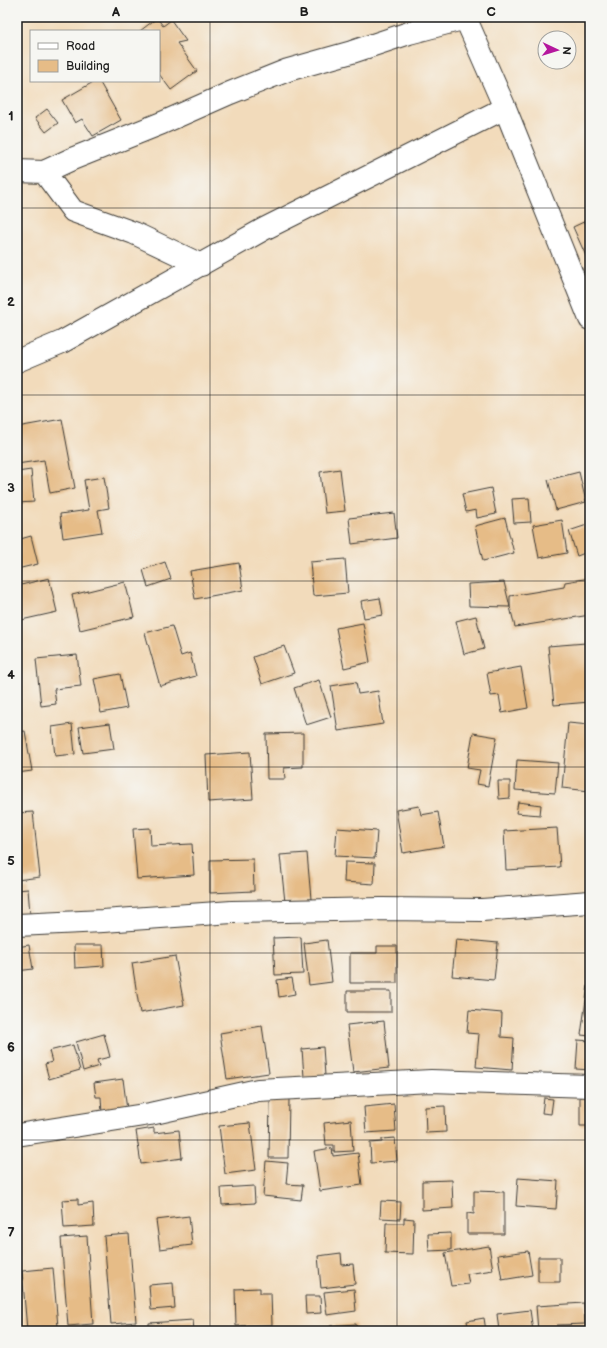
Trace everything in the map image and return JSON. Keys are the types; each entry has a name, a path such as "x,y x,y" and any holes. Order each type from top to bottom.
{"street":[{"path":"17,171 44,172 288,70 352,52 409,33 465,18 505,108 590,319"},
{"path":"17,361 62,342 264,229 505,108"},
{"path":"44,172 73,211 134,233 201,265"},
{"path":"17,925 232,912 381,909 482,910 590,902"},
{"path":"17,1135 150,1114 258,1090 432,1081 590,1086"}],"building":[{"path":"157,18 163,26 171,20 186,41 177,43 197,71 171,90 160,75 160,30 141,30"},
{"path":"93,82 100,82 121,120 93,136 82,119 75,123 62,100"},
{"path":"47,109 58,123 46,132 35,118"},
{"path":"590,219 590,265 573,227"},
{"path":"62,419 75,488 50,493 44,460 17,464 17,427"},
{"path":"340,469 345,511 325,513 320,472"},
{"path":"31,470 34,502 17,503 17,472"},
{"path":"579,472 586,502 556,510 548,480"},
{"path":"104,477 109,508 98,510 102,532 63,538 60,514 89,510 84,480"},
{"path":"491,488 496,514 477,518 476,510 466,512 462,494"},
{"path":"529,498 531,522 514,523 512,499"},
{"path":"394,513 397,538 352,544 349,518"},
{"path":"505,518 514,553 483,561 475,526"},
{"path":"562,520 567,553 539,558 533,525"},
{"path":"590,524 590,551 577,556 569,531"},
{"path":"31,536 38,564 17,569 17,540"},
{"path":"345,559 348,593 313,596 310,562"},
{"path":"165,562 171,579 148,587 143,570"},
{"path":"239,563 243,590 195,599 190,571"},
{"path":"49,578 57,612 17,621 17,586"},
{"path":"590,578 590,615 515,627 510,607 510,596 564,587 565,582"},
{"path":"125,582 134,617 80,630 72,595"},
{"path":"504,582 510,607 469,606 468,584"},
{"path":"380,598 383,615 364,618 361,601"},
{"path":"476,616 484,649 464,654 456,621"},
{"path":"363,623 370,662 344,668 336,628"},
{"path":"172,626 181,656 190,653 196,676 160,686 145,633"},
{"path":"586,643 590,682 590,702 554,705 548,646"},
{"path":"284,646 294,673 262,684 253,657"},
{"path":"77,655 81,686 54,689 56,704 41,706 36,659"},
{"path":"521,667 528,708 502,713 499,695 491,696 487,673"},
{"path":"120,674 127,708 101,713 94,679"},
{"path":"319,680 331,717 306,725 294,688"},
{"path":"356,682 358,694 378,691 383,724 338,731 331,686"},
{"path":"110,723 114,749 83,753 79,727"},
{"path":"568,723 590,725 590,791 562,788"},
{"path":"72,724 75,754 55,756 52,727"},
{"path":"25,731 32,771 17,773 17,732"},
{"path":"303,733 303,767 284,768 285,779 267,779 266,734"},
{"path":"473,733 497,737 488,786 477,784 480,770 467,768"},
{"path":"250,752 253,799 208,802 206,755"},
{"path":"517,760 558,763 555,793 515,790"},
{"path":"498,781 510,781 510,798 499,799"},
{"path":"518,802 541,805 540,815 516,813"},
{"path":"419,806 421,815 438,812 444,846 403,853 396,810"},
{"path":"33,812 40,877 17,880 17,813"},
{"path":"150,828 151,846 192,844 194,875 137,879 133,829"},
{"path":"337,828 377,831 375,858 335,856"},
{"path":"557,828 560,867 506,870 504,831"},
{"path":"307,853 311,899 285,902 280,855"},
{"path":"253,859 254,891 210,893 210,860"},
{"path":"345,862 375,863 374,884 344,882"},
{"path":"28,889 30,914 17,915 17,890"},
{"path":"301,937 303,974 275,975 273,938"},
{"path":"456,939 498,943 494,980 452,976"},
{"path":"327,940 332,982 309,985 304,943"},
{"path":"29,945 33,969 17,971 17,947"},
{"path":"74,945 103,945 104,966 75,968"},
{"path":"377,946 397,946 397,983 350,983 350,953 377,953"},
{"path":"175,956 184,1005 140,1013 132,963"},
{"path":"292,978 295,994 279,997 277,980"},
{"path":"588,985 590,986 590,1036 581,1035"},
{"path":"347,991 391,991 391,1012 347,1012"},
{"path":"469,1010 502,1013 501,1037 514,1038 512,1070 476,1067 479,1034 467,1033"},
{"path":"384,1021 389,1068 353,1072 347,1025"},
{"path":"262,1026 269,1073 227,1079 220,1033"},
{"path":"104,1034 110,1057 97,1060 99,1066 83,1071 76,1042"},
{"path":"578,1040 590,1041 590,1070 576,1069"},
{"path":"73,1045 80,1070 49,1079 45,1064 52,1062 49,1051"},
{"path":"323,1047 325,1076 304,1077 302,1049"},
{"path":"123,1079 127,1110 102,1113 101,1097 96,1097 94,1083"},
{"path":"580,1096 590,1096 590,1126 580,1126"},
{"path":"544,1098 553,1099 551,1114 542,1113"},
{"path":"270,1099 289,1099 288,1158 269,1158"},
{"path":"394,1104 396,1131 366,1133 364,1107"},
{"path":"445,1106 446,1132 426,1133 425,1107"},
{"path":"351,1120 353,1151 334,1152 334,1145 326,1145 324,1123"},
{"path":"250,1123 256,1170 225,1174 219,1126"},
{"path":"154,1128 154,1133 179,1130 182,1158 141,1164 136,1131"},
{"path":"395,1138 397,1161 371,1163 370,1143 382,1142 382,1139"},
{"path":"332,1148 333,1156 358,1153 362,1185 320,1191 314,1151"},
{"path":"266,1161 288,1163 286,1184 303,1185 301,1200 263,1196"},
{"path":"518,1178 558,1181 556,1209 516,1206"},
{"path":"452,1180 453,1208 422,1210 422,1181"},
{"path":"254,1186 255,1203 222,1205 221,1188"},
{"path":"474,1191 504,1192 504,1234 467,1234 467,1213 474,1214"},
{"path":"78,1199 78,1205 93,1203 94,1226 64,1228 62,1200"},
{"path":"381,1201 401,1202 400,1219 380,1218"},
{"path":"189,1216 192,1245 160,1249 156,1220"},
{"path":"404,1218 414,1219 413,1254 385,1253 386,1223 404,1223"},
{"path":"451,1233 451,1250 429,1251 428,1234"},
{"path":"129,1234 136,1322 111,1324 104,1236"},
{"path":"87,1236 93,1324 68,1326 61,1238"},
{"path":"489,1246 493,1270 467,1274 469,1284 451,1286 445,1253"},
{"path":"528,1251 532,1275 502,1280 498,1255"},
{"path":"341,1253 342,1265 353,1264 355,1284 321,1288 318,1256"},
{"path":"538,1257 560,1257 560,1282 538,1282"},
{"path":"53,1268 58,1327 27,1330 22,1271"},
{"path":"173,1283 175,1308 151,1310 149,1285"},
{"path":"260,1288 260,1293 271,1293 272,1325 236,1326 235,1289"},
{"path":"354,1289 356,1311 327,1315 324,1292"},
{"path":"305,1296 320,1296 321,1313 306,1314"},
{"path":"584,1303 585,1324 557,1325 558,1331 538,1331 536,1306"},
{"path":"588,1306 590,1307 590,1331 587,1331"},
{"path":"530,1310 533,1331 499,1331 497,1314"},
{"path":"484,1318 486,1331 469,1331 467,1321"},
{"path":"193,1320 194,1331 149,1331 149,1323"},
{"path":"356,1324 357,1331 330,1331 330,1326"}]}
